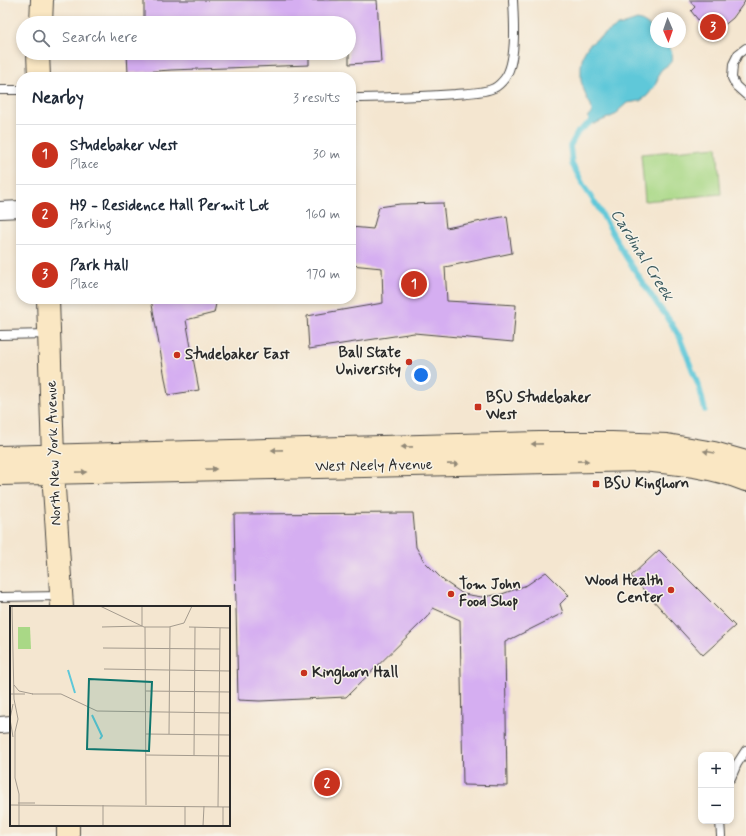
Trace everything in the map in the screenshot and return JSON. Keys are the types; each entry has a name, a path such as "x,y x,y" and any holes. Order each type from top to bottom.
{"street":[{"path":"41,16 42,0"},
{"path":"38,60 39,72"},
{"path":"0,210 16,209"},
{"name":"North New York Avenue","path":"48,304 53,465 62,601"},
{"name":"West Neely Avenue","path":"0,474 53,465 539,443 667,445 714,452 746,462"},
{"name":"West Neely Avenue","path":"0,457 53,465 642,460 676,462 710,468 746,480"}],"lane":[{"path":"356,98 477,93 493,89 506,77 510,65 513,49 513,0"},
{"path":"746,48 738,54 733,64 732,78 736,86 746,95"},
{"path":"0,90 16,90"},
{"path":"0,335 49,334"},
{"path":"0,597 62,601"},
{"path":"734,771 746,750"},
{"path":"720,824 721,836"}],"green space":[{"path":"717,147 721,194 645,201 641,154"}],"water":[{"path":"637,20 645,23 650,26 650,48 669,48 672,53 672,62 659,73 655,86 647,96 640,101 627,103 619,110 617,114 594,124 587,117 592,114 591,105 587,99 581,81 583,55 588,46 616,27"}],"building":[{"path":"144,0 377,0 381,62 349,64 349,60 356,60 356,16 144,16"},
{"path":"689,0 746,0 733,18 711,36 691,11 695,7"},
{"path":"127,60 309,60 309,65 128,72"},
{"path":"443,203 446,228 507,216 512,253 445,267 447,301 516,305 513,342 414,333 309,349 307,316 383,303 382,268 356,265 356,227 373,229 379,207 400,204"},
{"name":"Studebaker East","path":"152,304 216,304 214,313 186,320 199,390 168,395"},
{"name":"Kinghorn Hall","path":"413,513 416,547 424,561 444,581 463,594 482,597 502,594 527,585 546,572 569,595 560,604 563,613 505,642 507,786 463,785 460,620 433,608 427,617 346,697 260,701 238,700 234,514"},
{"name":"Wood Health Center","path":"659,550 735,626 703,655 631,576"}],"waterway":[{"name":"Cardinal Creek","path":"592,121 578,132 570,146 572,164 626,257 680,338 700,390 705,410"}],"place":[{"name":"Park Hall","path":"713,27"},
{"name":"Studebaker West","path":"414,284"},
{"name":"Studebaker East","path":"177,355"},
{"name":"Ball State University","path":"409,362"},
{"name":"BSU Studebaker West","path":"478,407"},
{"name":"BSU Kinghorn","path":"596,484"},
{"name":"Wood Health Center","path":"671,590"},
{"name":"Tom John Food Shop","path":"451,594"},
{"name":"Kinghorn Hall","path":"304,673"},
{"name":"H9 - Residence Hall Permit Lot","path":"327,783"}]}
